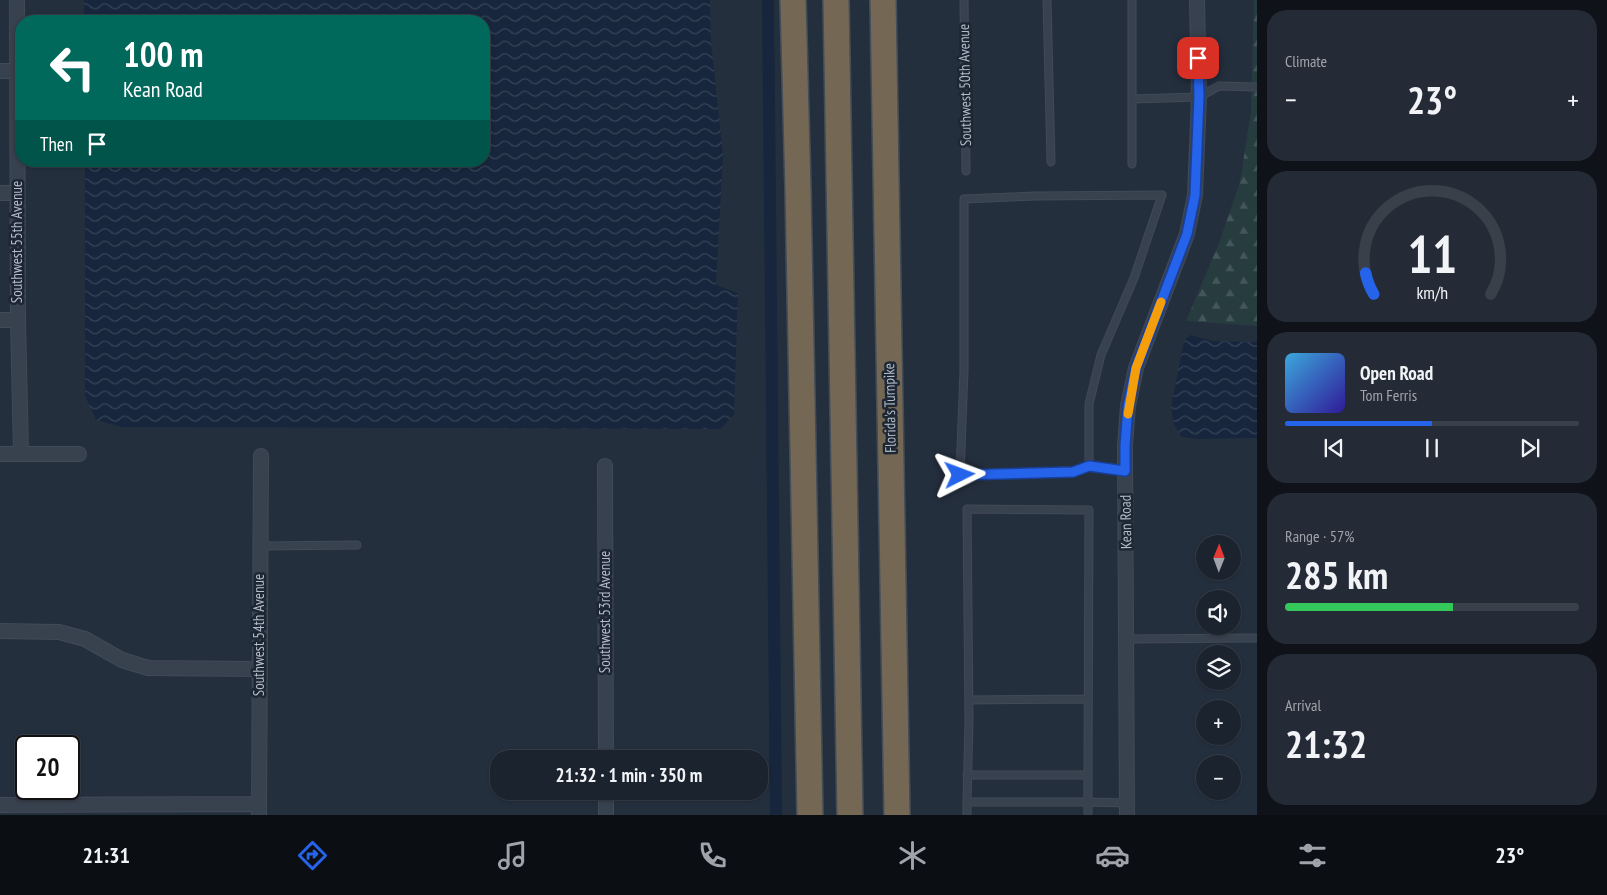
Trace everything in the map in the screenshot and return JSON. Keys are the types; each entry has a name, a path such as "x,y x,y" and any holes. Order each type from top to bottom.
{"highway":[{"path":"793,0 810,815"},
{"path":"836,0 850,815"},
{"name":"Florida's Turnpike","path":"883,0 897,815"}],"street":[{"name":"Southwest 55th Avenue","path":"17,0 17,15"},
{"name":"Kean Road","path":"1127,809 1125,446 1128,406 1136,368 1187,234 1195,195 1199,97 1197,0"},
{"path":"0,71 15,71"},
{"name":"Southwest 55th Avenue","path":"17,167 21,454"},
{"path":"0,193 17,193"},
{"path":"0,320 18,320"},
{"path":"0,454 79,454"},
{"name":"Southwest 54th Avenue","path":"259,810 261,456"},
{"name":"Southwest 53rd Avenue","path":"605,466 606,750"},
{"path":"0,631 59,632 85,639 122,660 148,668 259,669"},
{"path":"606,800 606,815"},
{"path":"0,806 77,810 259,810"}],"lane":[{"name":"Southwest 50th Avenue","path":"964,0 966,171"},
{"path":"1047,0 1051,162"},
{"path":"1132,0 1132,164"},
{"path":"1132,99 1199,97 1219,86 1257,87"},
{"path":"1089,466 1089,404 1101,355 1134,278 1162,196 1036,196 964,199 964,370 960,475 1073,472 1089,466 1125,471"},
{"path":"967,815 967,509 1089,510 1088,815"},
{"path":"260,546 357,545"},
{"path":"1127,639 1257,638"},
{"path":"968,700 1088,699"},
{"path":"967,776 1088,775"},
{"path":"967,802 1088,802 1127,809"}],"green space":[{"path":"1254,0 1257,0 1257,326 1186,321 1219,243 1240,182 1251,112"}],"water":[{"path":"84,0 710,0 711,41 723,155 716,285 738,293 734,415 720,429 122,427 96,420 85,396 85,167 490,167 490,15 84,15"},
{"path":"1190,335 1213,341 1257,342 1257,438 1198,439 1182,437 1174,425 1171,407 1184,341"}],"waterway":[{"path":"768,0 776,815"}],"slow traffic":[{"path":"1128,414 1136,368 1161,302"}],"route":[{"path":"960,475 1073,472 1089,466 1125,471 1128,406 1136,368 1187,234 1195,195 1199,97 1198,58"}]}
